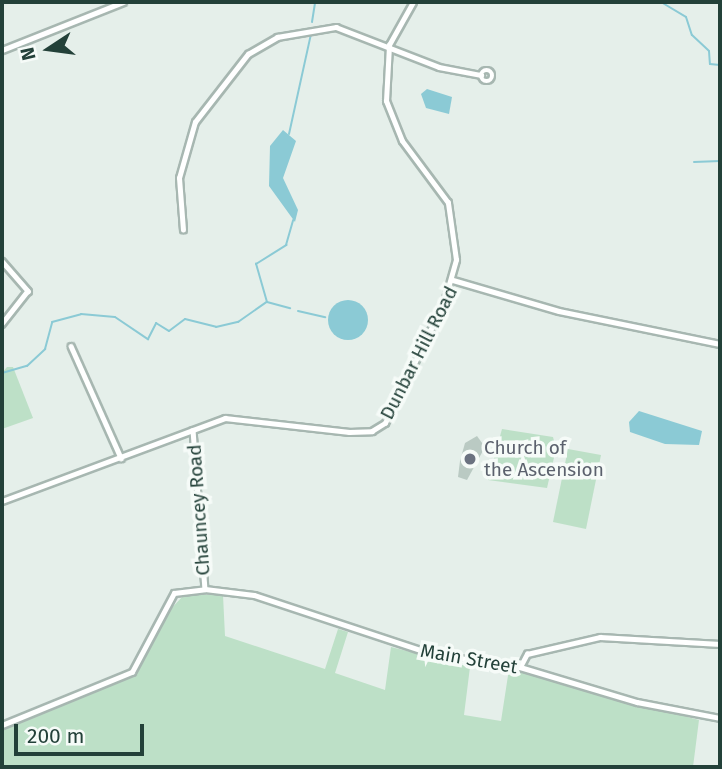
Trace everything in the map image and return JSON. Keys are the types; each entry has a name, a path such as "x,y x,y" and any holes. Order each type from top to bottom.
{"street":[{"path":"2,50 123,2"},
{"path":"413,2 389,45 384,78 388,110 402,141 448,203 457,241 453,280"},
{"path":"183,230 178,202 184,147 195,122 248,54 277,37 322,27 361,33 439,67 481,75"},
{"path":"2,261 28,291 2,324"},
{"name":"Dunbar Hill Road","path":"2,501 231,418 349,432 378,428 389,417 453,280 559,311 720,344"},
{"path":"71,346 121,458"},
{"name":"Chauncey Road","path":"193,430 205,589"},
{"name":"Main Street","path":"2,725 132,672 178,591 205,589 254,595 432,654 520,667 637,702 720,718"},
{"path":"520,667 527,654 600,636 720,644"}],"green space":[{"path":"7,367 13,367 33,418 2,429 2,373"},
{"path":"502,429 553,437 556,449 547,488 488,480"},
{"path":"568,449 601,455 586,529 553,522"},
{"path":"184,595 223,595 225,636 325,669 338,629 348,632 335,673 385,690 391,647 470,667 464,715 501,721 509,669 699,720 693,767 2,767 2,730 136,675 166,614"}],"water":[{"path":"427,89 452,97 449,114 426,108 421,94"},
{"path":"283,130 296,141 283,178 298,210 295,222 269,186 270,146"},
{"path":"348,300 356,301 362,306 367,312 367,328 362,334 356,339 348,340 340,339 334,334 329,328 328,320 329,312 334,306 340,301"},
{"path":"639,411 702,431 699,445 665,444 630,432 629,422"}],"building":[{"name":"Church of the Ascension","path":"477,436 485,447 467,480 458,477 465,443"}],"waterway":[{"path":"312,22 315,2"},
{"path":"661,2 686,17 692,35 709,51 710,64 720,65"},
{"path":"289,134 311,34"},
{"path":"694,162 720,161"},
{"path":"2,373 27,366 45,349 52,322 81,314 115,317 148,339 156,323 169,331 185,319 216,327 238,322 267,302 256,264 286,245 293,220"},
{"path":"267,302 290,308"},
{"path":"298,311 325,317"}],"place":[{"name":"Church of the Ascension","path":"470,459"}]}
